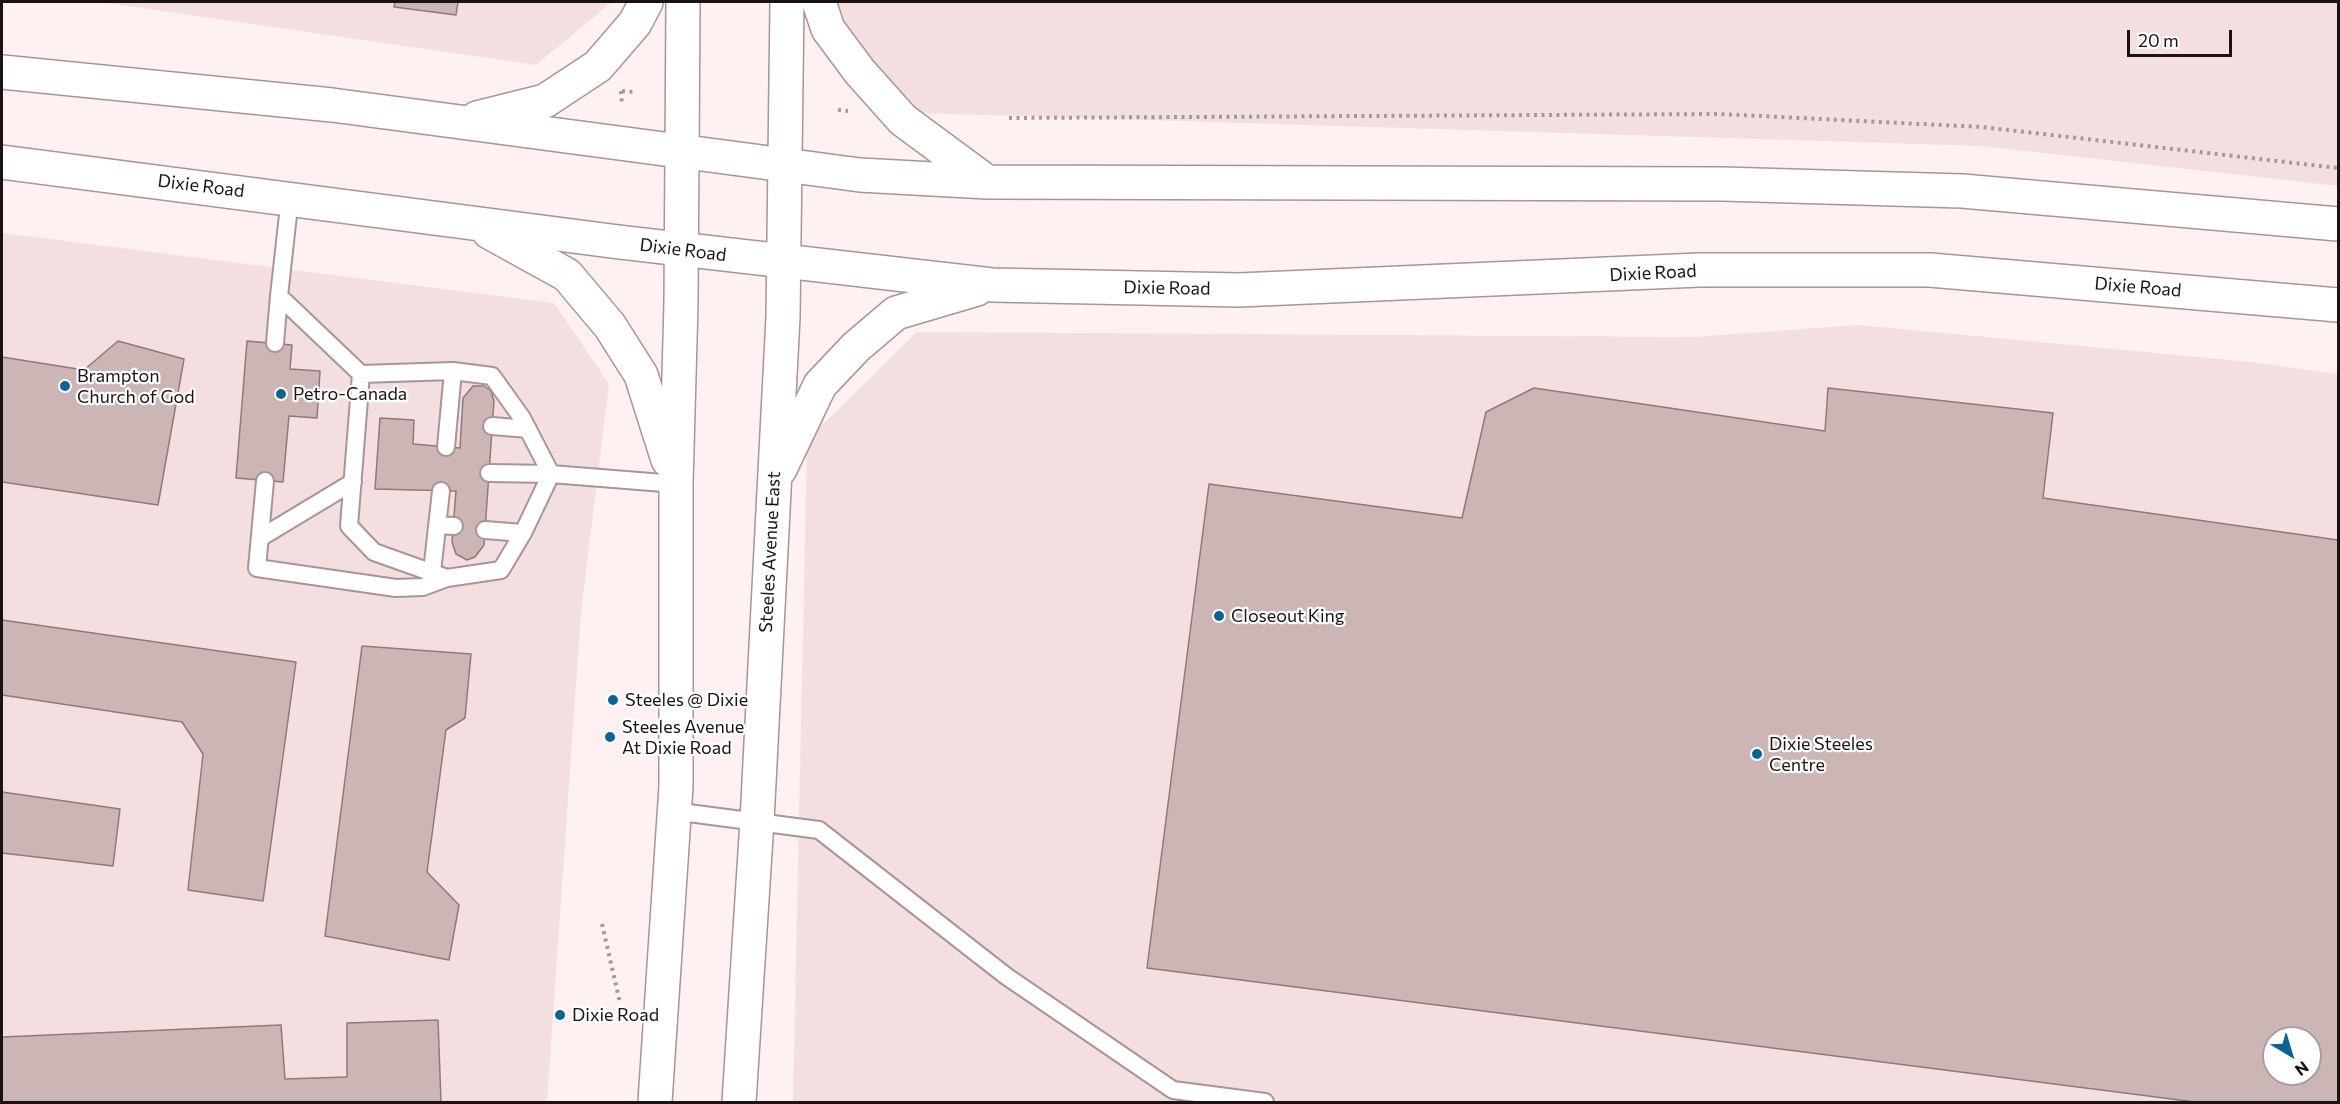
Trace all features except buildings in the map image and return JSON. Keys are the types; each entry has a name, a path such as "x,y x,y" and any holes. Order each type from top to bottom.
{"main road":[{"path":"459,122 545,101 598,66 635,23 646,2"},
{"path":"655,1102 673,811 676,484 683,152 683,2"},
{"name":"Steeles Avenue East","path":"739,1102 757,821 783,317 787,2"},
{"path":"819,2 828,29 860,72 903,120 987,182"},
{"path":"2,72 332,105 860,175 987,182 1722,184 1962,191 2338,224"},
{"name":"Dixie Road","path":"2,162 290,197 681,250 992,285 1239,290 1699,270 1930,270 2338,305"},
{"path":"472,222 567,275 609,326 641,375 676,484"},
{"path":"773,484 820,385 856,347 896,313 992,285"}],"lane":[{"path":"275,343 290,197"},
{"path":"279,296 361,374 453,371 492,376 528,429 551,474"},
{"path":"446,447 455,420 453,371"},
{"path":"361,374 350,526 374,552 440,575 501,570 523,533 551,474"},
{"path":"492,426 528,429"},
{"path":"489,473 551,474 676,484"},
{"path":"265,481 258,568 396,588 423,587 440,575 445,526 441,491"},
{"path":"260,538 353,482"},
{"path":"485,530 523,533"},
{"path":"673,811 819,830 1006,976 1173,1090 1265,1102"}],"path":[{"path":"622,105 621,91 634,92"},
{"path":"1009,118 1719,114 1982,127 2338,168"},
{"path":"603,924 620,1003"}],"shaded area":[{"path":"100,2 612,2 536,65"},
{"path":"833,2 2338,2 2338,186 1981,146 891,112 832,41"},
{"path":"2,233 554,303 609,384 581,612 547,1102 2,1102"},
{"path":"1859,325 2251,362 2338,374 2338,1102 793,1102 807,440 917,332 1693,337"}],"place":[{"name":"Brampton Church of God","path":"65,386"},
{"name":"Petro-Canada","path":"281,394"},
{"name":"Closeout King","path":"1219,616"},
{"name":"Steeles @ Dixie","path":"613,700"},
{"name":"Steeles Avenue At Dixie Road","path":"610,737"},
{"name":"Dixie Steeles Centre","path":"1757,754"},
{"name":"Dixie Road","path":"560,1015"}]}
